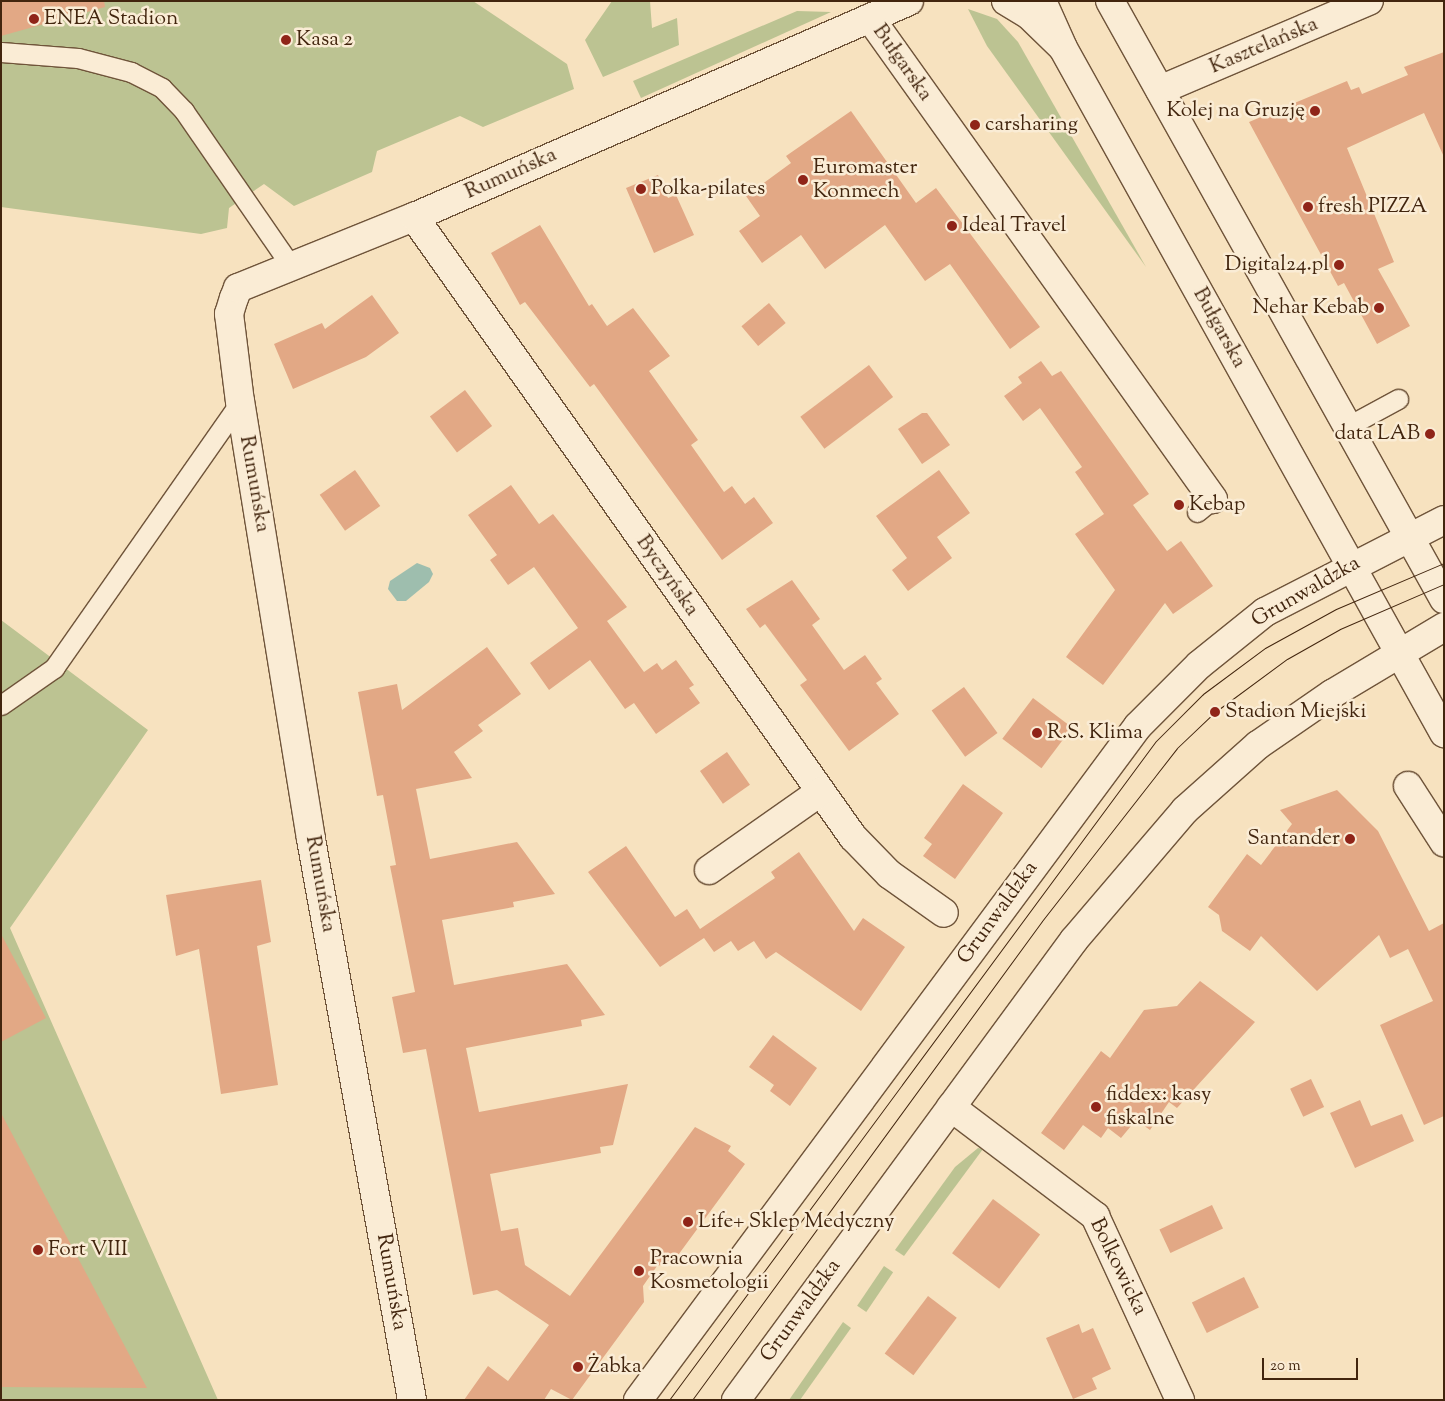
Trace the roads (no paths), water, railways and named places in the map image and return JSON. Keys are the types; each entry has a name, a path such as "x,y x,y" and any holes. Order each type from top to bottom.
{"street":[{"name":"Rumuńska","path":"412,1400 311,839 240,402 229,314 234,298 238,288 414,217 909,1"},
{"path":"1006,1 1028,14 1063,48"},
{"name":"Bułgarska","path":"1042,1 1063,48 1444,733"},
{"name":"Kasztelańska","path":"1160,90 1369,1"},
{"path":"1114,6 1444,599"},
{"name":"Bułgarska","path":"870,18 1205,505"},
{"name":"Byczyńska","path":"414,217 820,792 863,850 944,914"},
{"name":"Grunwaldzka","path":"638,1400 1138,726 1198,665 1257,618 1349,565 1444,520"},
{"name":"Grunwaldzka","path":"736,1400 1074,940 1186,810 1258,745 1444,627"},
{"path":"1408,786 1444,842"},
{"path":"709,870 820,792"},
{"name":"Bolkowicka","path":"951,1107 1095,1216 1180,1400"}],"lane":[{"path":"1,52 78,58 130,72 162,88 184,110 291,266"},
{"path":"1348,426 1398,399"},
{"path":"1,705 54,668 240,402"}],"tram line":[{"path":"669,1400 1156,741 1203,694 1265,648 1336,609 1444,563"},
{"path":"692,1400 1042,921 1177,748 1215,712 1287,659 1340,629 1444,584"}],"place":[{"name":"ENEA Stadion","path":"34,19"},
{"name":"Kasa 2","path":"286,40"},
{"name":"Kolej na Gruzję","path":"1315,111"},
{"name":"carsharing","path":"975,125"},
{"name":"Euromaster Konmech","path":"803,180"},
{"name":"Polka-pilates","path":"641,189"},
{"name":"fresh PIZZA","path":"1308,207"},
{"name":"Ideal Travel","path":"952,226"},
{"name":"Digital24.pl","path":"1339,265"},
{"name":"Nehar Kebab","path":"1379,308"},
{"name":"data LAB","path":"1430,434"},
{"name":"Kebap","path":"1179,505"},
{"name":"Stadion Miejski","path":"1215,712"},
{"name":"R.S. Klima","path":"1037,733"},
{"name":"Santander","path":"1350,839"},
{"name":"fiddex: kasy fiskalne","path":"1096,1107"},
{"name":"Life+ Sklep Medyczny","path":"688,1222"},
{"name":"Fort VIII","path":"38,1250"},
{"name":"Pracownia Kosmetologii","path":"639,1271"},
{"name":"Żabka","path":"578,1367"}]}
